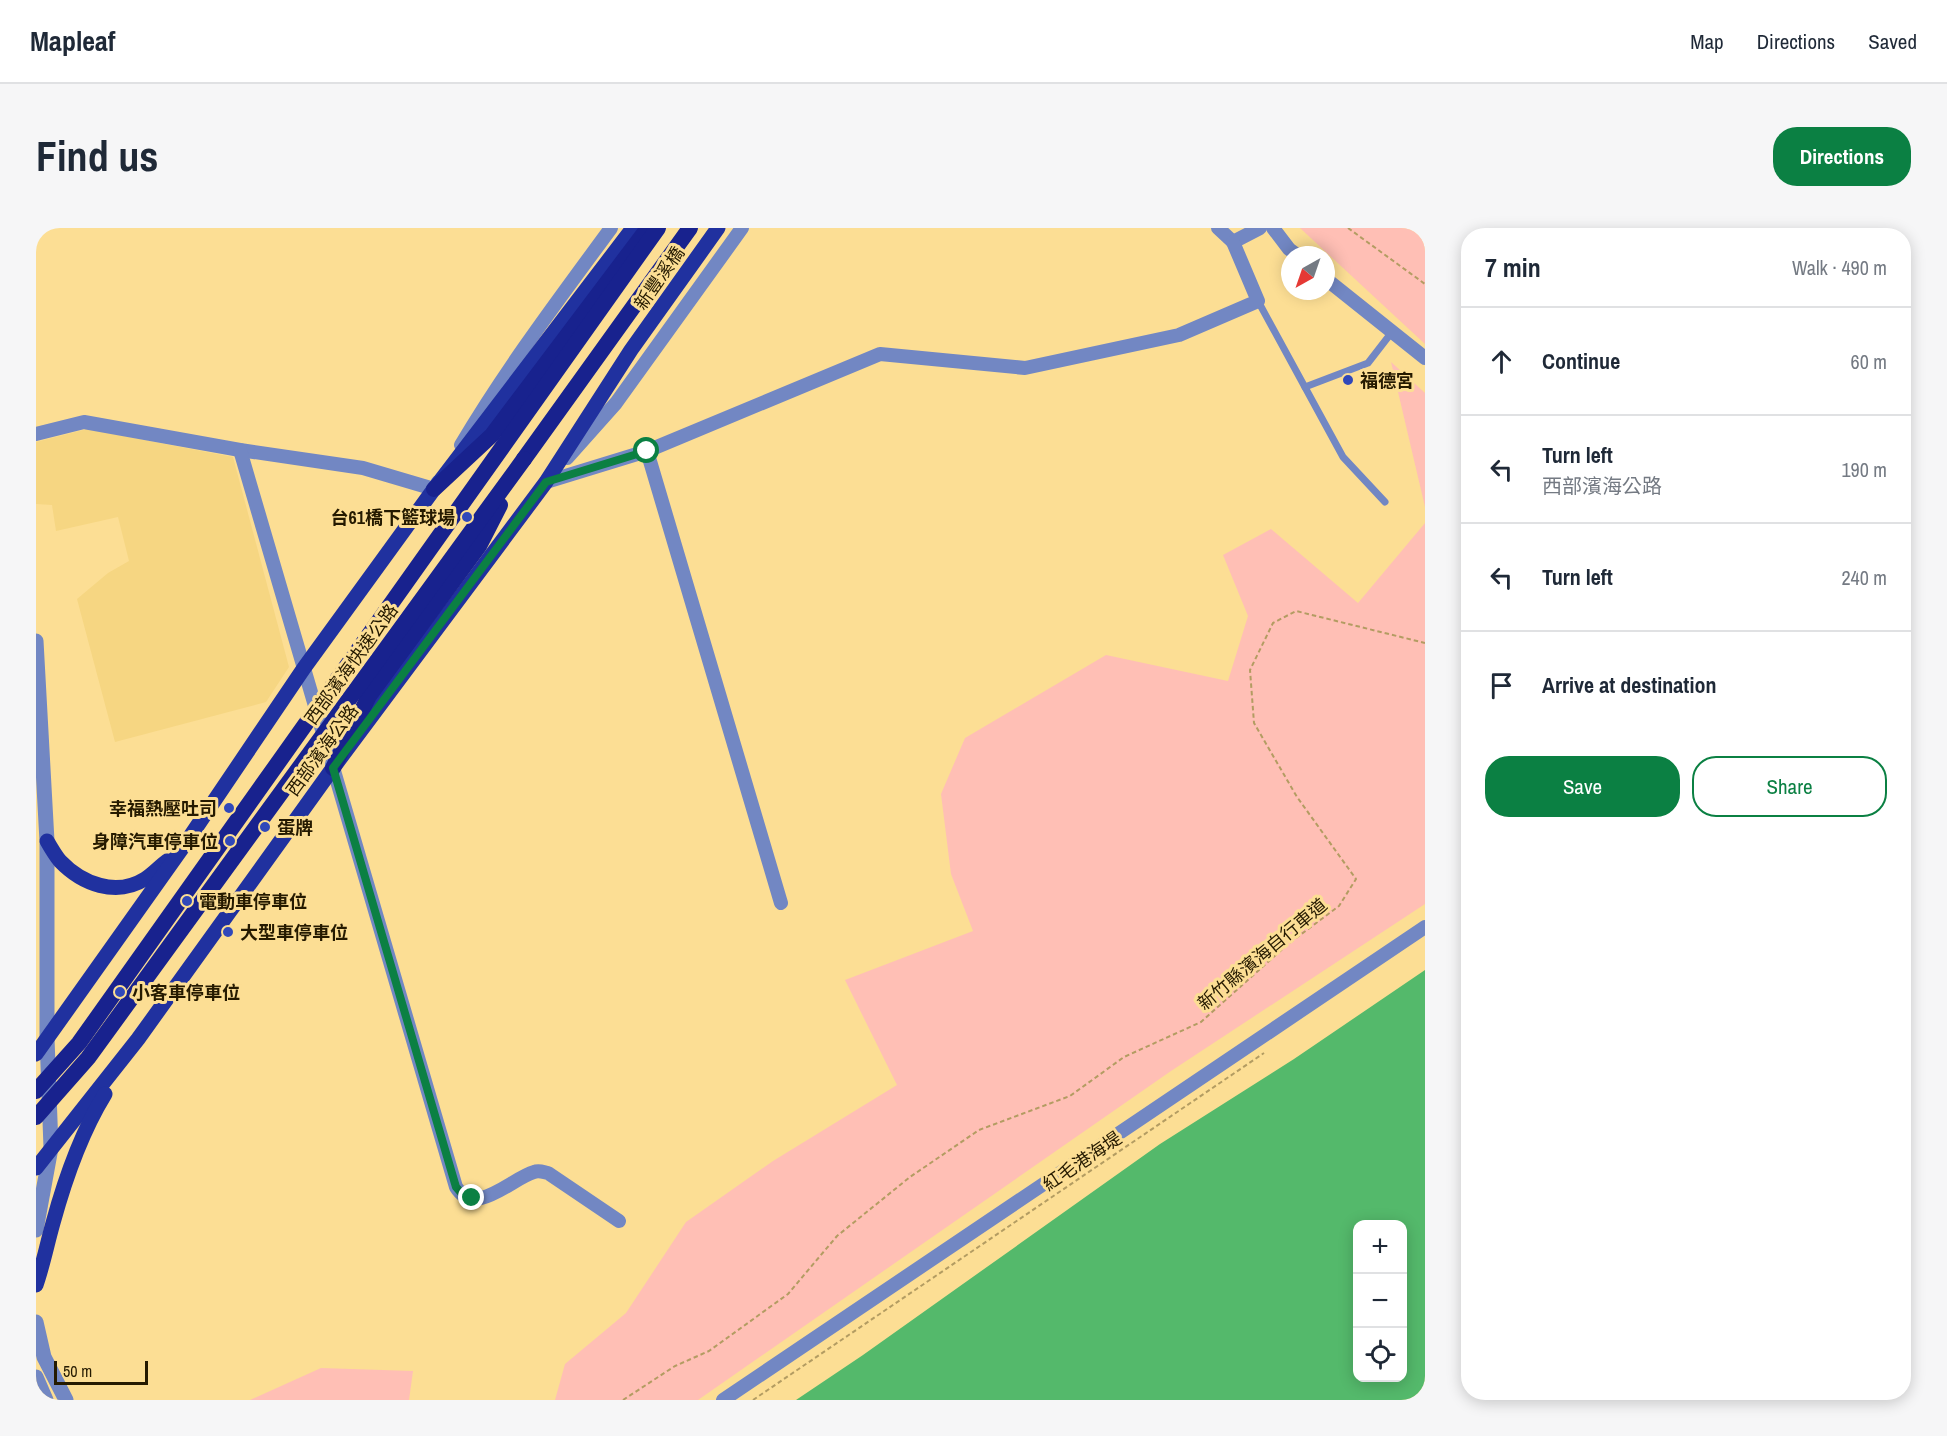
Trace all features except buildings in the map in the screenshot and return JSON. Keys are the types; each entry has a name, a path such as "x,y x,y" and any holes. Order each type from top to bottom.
{"highway":[{"path":"434,489 492,435 648,228"},
{"name":"西部濱海快速公路","path":"36,1091 79,1043 658,228"},
{"name":"西部濱海快速公路","path":"36,1117 88,1058 690,228"},
{"path":"333,768 369,696 479,546 524,459"}],"main road":[{"path":"36,1054 183,847 304,669 434,489 633,228"},
{"name":"新豐溪橋","path":"631,350 718,228"},
{"name":"西部濱海公路","path":"36,1168 138,1039 333,768 546,482 631,350"},
{"path":"47,842 60,860 82,880 99,886 114,887 130,886 144,879 183,847"},
{"path":"36,1285 71,1166 95,1110 138,1039"}],"street":[{"path":"36,434 84,422 240,450 363,468 434,489 486,402 611,228"},
{"path":"546,482 616,403 742,228"},
{"path":"546,482 647,451 880,354 1025,368 1179,335 1258,301 1233,242 1218,228"},
{"path":"1233,242 1260,228"},
{"path":"1273,228 1287,246"},
{"path":"1335,286 1425,358"},
{"path":"240,450 456,1187 460,1193 472,1198 479,1197 500,1191 532,1172 539,1171 548,1173 619,1221"},
{"path":"647,451 781,903"},
{"path":"36,641 47,842 47,1038 51,1148 36,1230"},
{"path":"723,1400 1425,927"},
{"path":"36,1322 44,1357 66,1400"},
{"path":"36,1377 46,1400"}],"lane":[{"path":"1258,301 1343,457 1385,502"},
{"path":"1305,387 1368,363 1392,332"}],"path":[{"path":"1348,228 1425,284"},
{"name":"新竹縣濱海自行車道","path":"623,1400 675,1366 709,1351 788,1294 837,1236 920,1170 979,1130 1070,1096 1124,1057 1201,1022 1288,944 1339,906 1356,879 1297,797 1254,723 1250,670 1273,623 1296,611 1425,643"},
{"name":"紅毛港海堤","path":"753,1400 1267,1051"}],"shaded area":[{"path":"1300,228 1425,228 1425,344 1335,260 1335,246 1319,246"},
{"path":"1391,362 1425,393 1425,507"},
{"path":"87,429 233,457 289,667 266,702 115,742 77,599 108,573 129,561 118,517 56,531 52,505 36,504 36,442"},
{"path":"1425,523 1425,904 1171,1071 698,1400 555,1400 565,1364 626,1313 686,1222 773,1161 897,1085 845,980 973,931 951,874 941,794 965,738 1106,655 1228,681 1248,616 1223,555 1271,529 1358,603"},
{"path":"1425,970 1425,1400 796,1400 863,1355 1160,1144 1294,1059"},
{"path":"321,1368 413,1371 409,1400 250,1400"}],"place":[{"name":"福德宮","path":"1348,380"},
{"name":"台61橋下籃球場","path":"467,517"},
{"name":"幸福熱壓吐司","path":"229,808"},
{"name":"蛋牌","path":"265,827"},
{"name":"身障汽車停車位","path":"230,841"},
{"name":"電動車停車位","path":"187,901"},
{"name":"大型車停車位","path":"228,932"},
{"name":"小客車停車位","path":"120,992"}],"route":[{"path":"472,1198 464,1196 456,1187 333,768 546,482 647,451"}]}
